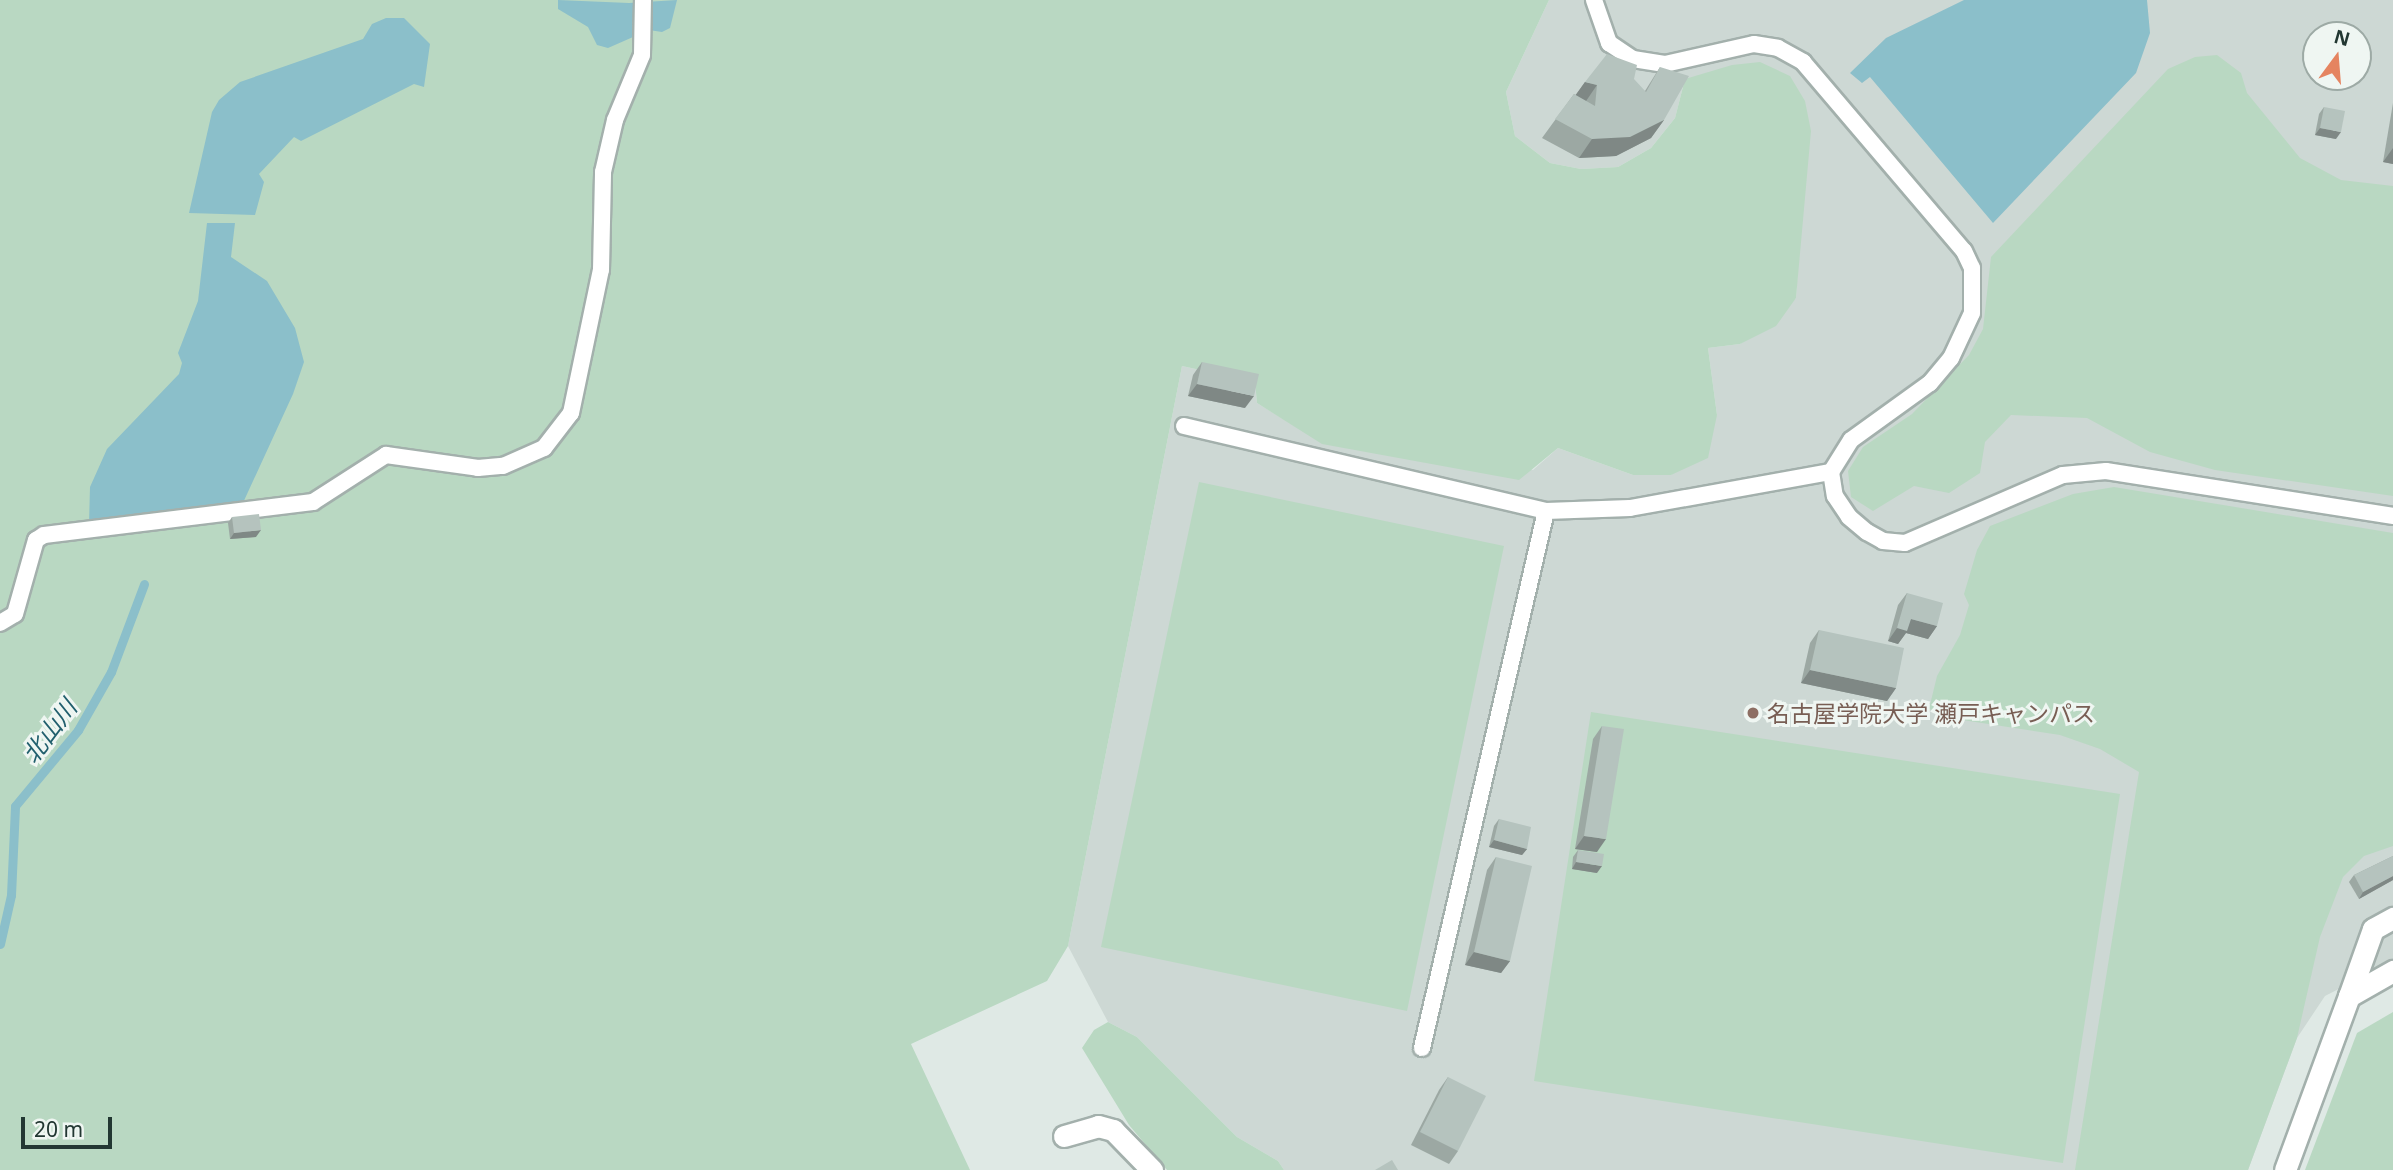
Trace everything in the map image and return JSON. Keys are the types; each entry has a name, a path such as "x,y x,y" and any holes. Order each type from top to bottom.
{"street":[{"path":"2285,1170 2372,929 2393,918"},
{"path":"2348,996 2393,971"},
{"path":"1064,1136 1098,1126 1113,1130 1152,1170"}],"lane":[{"path":"0,623 15,614 36,540 44,535 313,502 386,455 478,468 503,466 544,448 558,434 571,413 601,270 603,172 615,120 642,55 643,0"},
{"path":"1594,0 1609,43 1633,59 1665,64 1754,44 1778,48 1803,62 1964,251 1972,268 1972,313 1951,358 1930,383 1851,440 1831,472 1835,496 1849,517 1883,541 1905,544 2063,475 2106,471 2393,516"},
{"path":"1184,426 1546,511 1630,508 1831,472"},
{"path":"1422,1048 1546,511"}],"shaded area":[{"name":"名古屋学院大学 瀬戸キャンパス","path":"1549,0 2393,0 2393,961 2325,996 2297,1038 2248,1170 1284,1170 1278,1161 1237,1137 1137,1037 1108,1022 1068,946 1182,366 1255,382 1257,403 1283,419 1533,470 1558,448 1633,475 1671,475 1717,415 1708,348 1740,344 1796,298 1803,185 1685,79 1675,118 1651,148 1618,167 1581,169 1550,163 1515,136 1506,92"}],"green space":[{"path":"0,0 1549,0 1506,92 1515,136 1550,163 1581,169 1618,167 1651,148 1675,118 1685,79 1732,65 1760,62 1790,76 1805,101 1811,131 1796,298 1776,326 1740,344 1708,348 1717,415 1708,458 1671,475 1633,475 1558,448 1519,480 1322,444 1257,403 1255,382 1182,366 1068,946 1047,981 911,1044 970,1170 0,1170"},
{"path":"2217,55 2241,73 2247,93 2300,158 2341,180 2393,186 2393,496 2215,470 2150,452 2087,418 2011,415 1985,442 1980,473 1949,493 1914,486 1873,511 1851,497 1848,471 1863,447 1912,414 1969,355 1983,329 1991,257 2168,69 2195,57"},
{"path":"1199,482 1504,546 1407,1011 1101,947"},
{"path":"2114,487 2393,533 2393,846 2364,856 2343,877 2320,937 2297,1038 2248,1170 2075,1170 2139,772 2100,749 2060,735 1956,719 1929,709 1937,676 1960,635 1969,605 1964,594 1977,550 1990,526 2073,494"},
{"path":"1591,712 2120,794 2063,1163 1534,1081"},
{"path":"2393,1012 2393,1170 2305,1170 2357,1033"},
{"path":"1108,1022 1137,1037 1237,1137 1278,1161 1284,1170 1167,1170 1129,1125 1082,1048 1094,1030"}],"water":[{"path":"558,0 629,3 677,0 670,28 662,32 649,30 608,48 597,45 588,27 558,9"},
{"path":"1964,0 2147,0 2150,33 2136,73 1993,223 1870,77 1862,83 1850,73 1886,38"},
{"path":"386,18 404,18 430,44 424,87 414,84 301,141 294,137 259,174 264,182 255,215 189,213 212,112 219,100 240,82 363,39 372,24"},
{"path":"207,223 235,223 231,257 267,281 295,328 304,362 293,394 242,505 89,525 90,487 107,449 179,374 182,363 178,353 198,301"}],"building":[{"path":"1607,54 1637,65 1634,79 1646,92 1660,67 1689,76 1664,120 1630,137 1592,139 1555,119 1574,94 1595,106 1597,85 1585,82"},
{"path":"2324,107 2345,111 2341,132 2320,128"},
{"path":"1202,362 1259,374 1254,396 1197,384"},
{"path":"259,514 261,530 234,533 232,517"},
{"path":"1907,593 1943,603 1937,626 1911,619 1907,631 1897,628"},
{"path":"1819,630 1904,648 1896,688 1810,670"},
{"path":"1602,726 1624,729 1606,839 1584,836"},
{"path":"1499,819 1531,827 1527,849 1494,840"},
{"path":"1578,850 1604,854 1602,866 1576,862"},
{"path":"2393,856 2393,876 2363,892 2354,875"},
{"path":"1496,857 1532,866 1510,961 1474,952"},
{"path":"1448,1077 1486,1096 1458,1151 1420,1132"},
{"path":"1392,1160 1398,1170 1375,1170"}],"waterway":[{"name":"北山川","path":"0,944 11,895 15,806 78,730 111,672 144,584"}],"place":[{"name":"名古屋学院大学 瀬戸キャンパス","path":"1753,713"}]}
